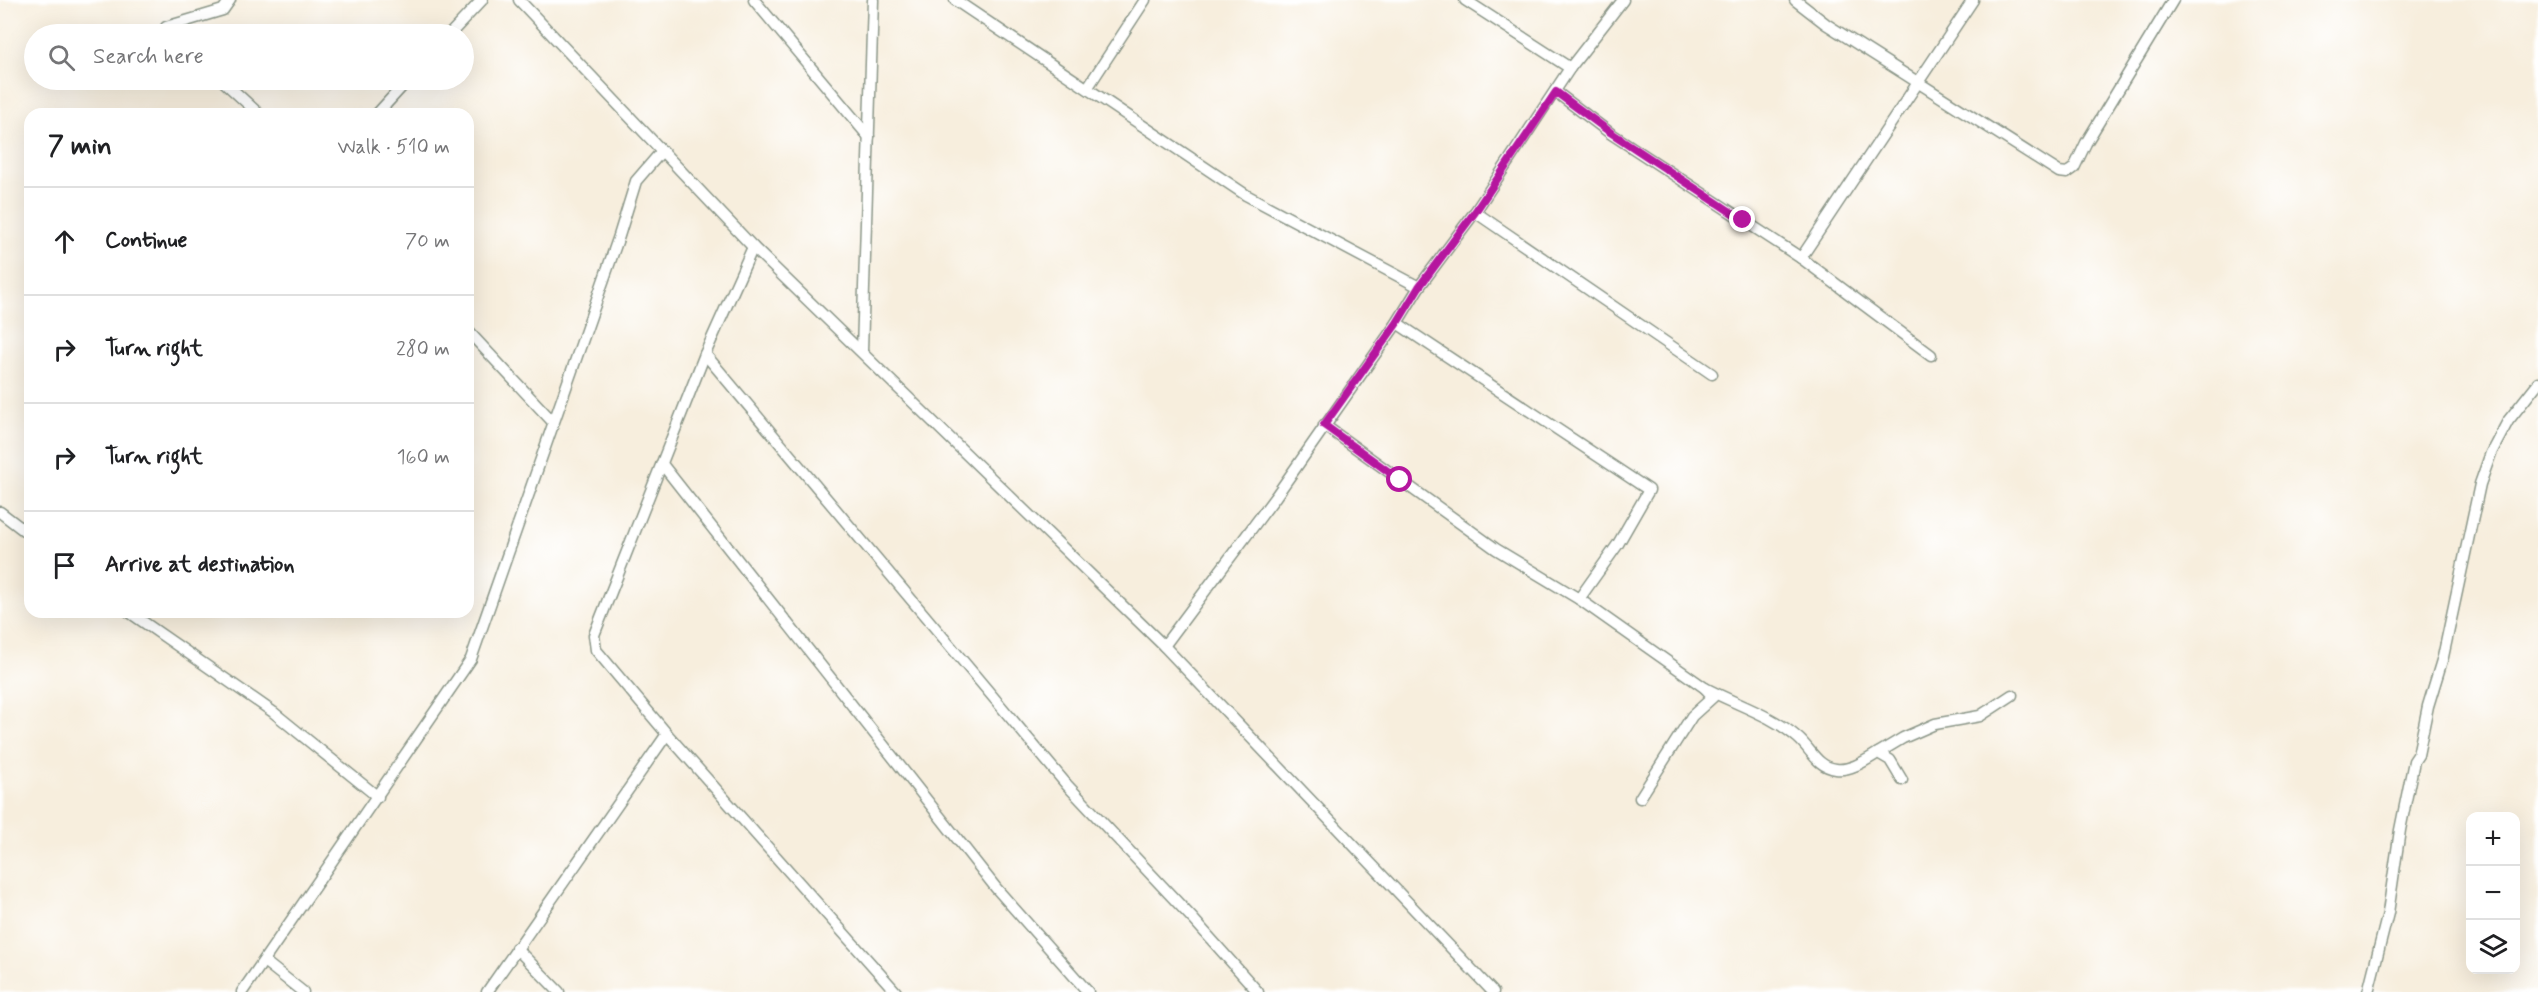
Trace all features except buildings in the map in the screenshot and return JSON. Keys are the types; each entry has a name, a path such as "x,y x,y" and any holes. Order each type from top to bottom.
{"street":[{"path":"175,24 223,10 230,0"},
{"path":"459,24 482,0"},
{"path":"519,0 753,247 862,351 955,446 1164,646 1493,992"},
{"path":"754,0 869,137"},
{"path":"862,351 873,0"},
{"path":"955,0 1246,195 1419,287"},
{"path":"1088,87 1145,0"},
{"path":"1465,0 1570,68"},
{"path":"1164,646 1276,496 1397,323 1419,287 1475,212 1570,68 1623,0"},
{"path":"1801,258 1920,83 1973,0"},
{"path":"1802,2 1826,24 2059,172 2067,173 2074,168 2086,143 2173,0"},
{"path":"233,90 252,108"},
{"path":"382,108 399,90"},
{"path":"1556,92 1610,132 1801,258 1931,355"},
{"path":"242,992 471,659 619,236 636,181 662,152"},
{"path":"1475,212 1713,374"},
{"path":"753,247 705,354 594,635 596,650 667,734 896,992"},
{"path":"1397,323 1649,490 1618,544 1579,599"},
{"path":"474,337 553,422"},
{"path":"705,354 1067,785 1258,992"},
{"path":"2368,992 2388,913 2400,830 2414,760 2418,755 2428,706 2443,657 2480,484 2491,453 2508,421 2538,383"},
{"path":"1324,425 1496,549 1579,599 1705,688 1783,727 1799,738 1821,764 1828,767 1845,769 1935,724 1980,716 2012,695"},
{"path":"662,464 996,888 1088,992"},
{"path":"0,512 24,530"},
{"path":"138,618 273,712 378,796"},
{"path":"1640,798 1692,716 1713,697 1705,688"},
{"path":"487,992 667,734"},
{"path":"1878,753 1890,760 1902,780"},
{"path":"516,948 559,992"},
{"path":"264,961 303,992"}],"route":[{"path":"1400,480 1324,425 1397,323 1419,287 1475,212 1556,92 1610,132 1743,220"}]}
